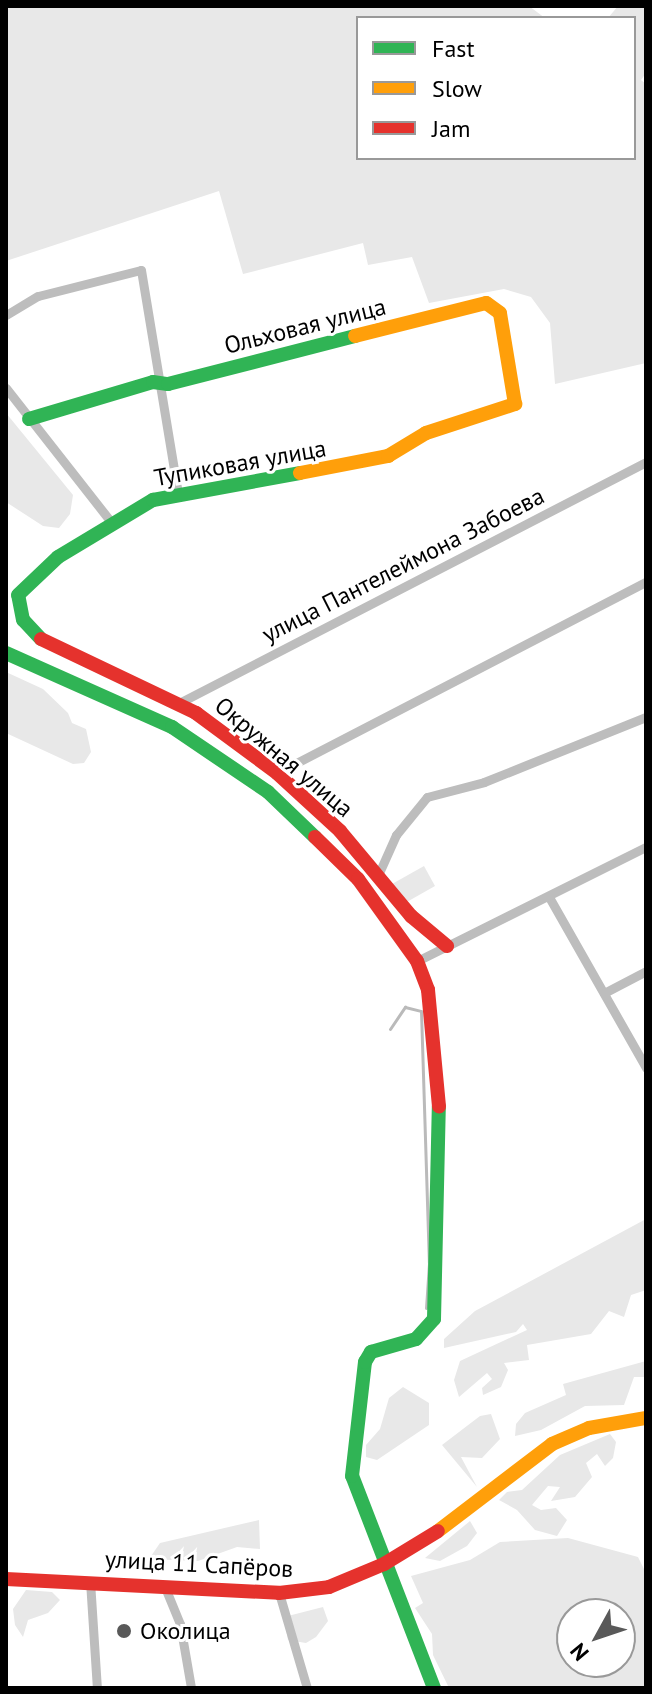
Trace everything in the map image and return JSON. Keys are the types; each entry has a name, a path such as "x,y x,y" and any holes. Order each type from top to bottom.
{"street":[{"path":"6,315 38,296 137,267 143,276 178,494"},
{"name":"Ольховая улица","path":"29,419 161,383 486,303 500,313 515,404"},
{"path":"6,388 112,523"},
{"name":"Тупиковая улица","path":"23,620 17,604 22,586 141,505 178,494 388,456 426,433 515,404"},
{"name":"улица Пантелеймона Забоева","path":"179,703 646,462"},
{"path":"277,773 646,582"},
{"name":"Окружная улица","path":"23,620 47,646 179,703 277,773 379,873 411,916 447,946"},
{"path":"6,653 172,727 268,792 358,879 417,961 428,990 439,1068 436,1307 434,1319 416,1339 371,1352 359,1391 352,1476 434,1688"},
{"path":"379,873 396,835 427,797 484,782 646,717"},
{"path":"417,961 646,847"},
{"path":"549,897 646,1068"},
{"path":"604,993 646,971"},
{"name":"улица 11 Сапёров","path":"6,1577 279,1593 329,1587 384,1564 443,1528 552,1444 589,1428 646,1418"},
{"path":"90,1581 97,1688"},
{"path":"164,1585 180,1624 191,1688"},
{"path":"279,1593 307,1688"}],"shaded area":[{"path":"6,6 529,6 542,16 356,16 356,160 636,160 636,16 610,16 618,6 646,6 646,73 641,80 646,84 646,363 555,384 550,323 531,297 504,289 429,303 412,257 368,265 363,243 243,274 219,191 6,261"},
{"path":"6,413 73,495 70,514 59,528 43,526 6,502"},
{"path":"6,672 43,689 68,713 72,723 86,729 91,752 84,763 73,764 6,733"},
{"path":"424,866 435,886 405,903 392,884"},
{"path":"646,1219 646,1290 631,1295 624,1317 609,1311 591,1334 527,1345 529,1360 504,1363 508,1370 501,1387 483,1395 482,1388 492,1379 487,1373 459,1397 454,1380 460,1361 527,1330 523,1324 516,1332 444,1348 444,1339 475,1311"},
{"path":"646,1361 646,1377 634,1377 624,1405 585,1406 541,1430 515,1436 516,1424 525,1413 566,1395 563,1384"},
{"path":"403,1387 429,1403 429,1425 377,1460 366,1457 366,1445 380,1429 389,1398"},
{"path":"491,1414 500,1439 482,1458 461,1457 477,1487 442,1445 480,1416"},
{"path":"610,1434 616,1442 613,1458 605,1466 597,1454 586,1463 592,1477 575,1497 551,1501 560,1487 548,1486 532,1505 541,1510 556,1508 567,1520 557,1536 535,1530 517,1510 499,1500 507,1492 522,1490 560,1455"},
{"path":"259,1520 260,1549 237,1547 198,1561 149,1559 160,1543"},
{"path":"470,1521 477,1533 467,1546 440,1561 425,1558"},
{"path":"568,1538 638,1557 646,1573 646,1688 449,1688 433,1655 432,1634 415,1608 423,1603 411,1576 470,1560 500,1542"},
{"path":"26,1590 52,1592 60,1600 48,1613 28,1620 23,1637 15,1625 13,1609"},
{"path":"323,1607 328,1621 316,1637 306,1643 288,1640 284,1617"}],"waterway":[{"path":"390,1029 405,1007 421,1011 429,1263 426,1308"}],"traffic: fast":[{"path":"29,419 153,382 168,384 355,336"},
{"path":"41,639 23,620 18,595 58,557 153,500 300,473"},
{"path":"6,653 172,727 268,792 315,837"},
{"path":"434,1688 352,1476 365,1362 371,1352 416,1339 434,1319 439,1106"}],"traffic: slow":[{"path":"300,473 388,456 426,433 515,404 500,313 486,303 355,336"},
{"path":"438,1531 552,1444 589,1428 646,1418"}],"traffic: jam":[{"path":"41,639 196,713 277,773 340,831 411,916 447,946"},
{"path":"315,837 358,879 417,961 428,990 439,1106"},
{"path":"6,1579 279,1593 329,1587 384,1564 438,1531"}],"place":[{"name":"Околица","path":"124,1631"}]}
